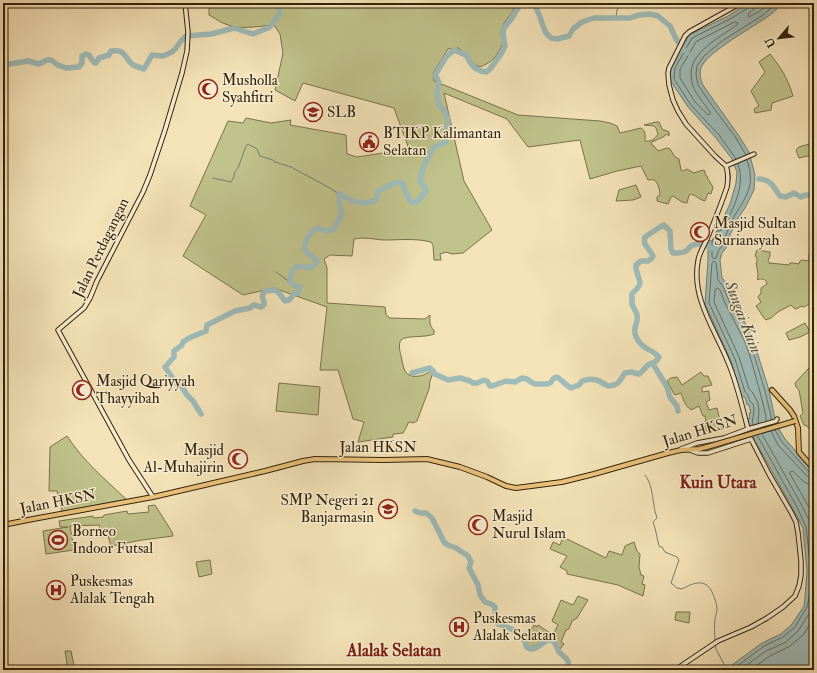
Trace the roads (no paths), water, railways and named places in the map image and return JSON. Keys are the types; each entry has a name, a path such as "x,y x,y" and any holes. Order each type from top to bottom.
{"main road":[{"path":"772,390 790,410 798,428 799,452 814,469"},
{"path":"681,450 707,447 795,420"},
{"name":"Jalan HKSN","path":"3,525 153,497 315,459 427,459 460,467 506,486 516,488 568,481 681,450"}],"street":[{"name":"Jalan Perdagangan","path":"153,497 127,455 58,330 84,308 90,298 97,280 142,192 159,150 187,51 188,32 185,3"},
{"path":"741,3 689,32 685,36 671,62 668,73 669,85 673,100 686,124 727,166 727,187 701,250 698,261 697,285 698,292 710,324 728,362 740,396 748,429"},
{"path":"727,166 752,154"},
{"name":"Jalan HKSN","path":"681,450 697,443 724,438 776,420"},
{"path":"675,670 718,641 751,627 783,607 792,600 796,594 800,580 801,561 796,522 751,439 708,453 698,453 688,450"}],"water":[{"path":"748,3 783,3 769,16 711,55 701,68 700,76 704,86 749,152 755,175 754,190 738,218 726,248 722,253 720,260 722,278 728,285 733,299 753,339 769,390 776,424 785,439 814,471 814,670 725,670 762,643 781,634 792,624 804,606 807,571 803,528 754,439 747,419 750,418 749,413 751,413 749,405 747,405 745,397 742,397 731,361 705,304 708,240 712,241 730,204 736,183 737,172 732,159 716,138 688,107 670,80 671,66 689,35 728,16"}],"waterway":[{"path":"3,65 28,61 39,64 47,60 51,60 66,68 79,67 82,63 82,56 86,54 89,55 96,63 99,58 109,55 111,51 119,51 122,52 133,65 144,69 152,55 163,56 172,52 186,36 211,34 234,28 253,34 270,27 280,13 276,3"},
{"path":"201,414 193,401 182,387 176,383 165,367 174,357 174,351 189,338 206,331 207,325 235,311 250,308 254,305 261,307 264,305 262,297 265,291 275,290 285,301 289,300 294,294 298,293 300,287 290,282 292,271 298,267 311,268 317,263 316,260 305,250 306,241 309,235 316,228 327,231 334,229 342,213 339,194 355,202 370,202 377,199 378,191 399,182 402,183 410,201 413,203 418,201 426,191 425,187 420,181 428,156 434,148 446,142 448,124 447,117 439,105 437,93 439,82 435,75 446,57 454,50 466,55 475,68 486,72 490,69 505,46 503,33 504,28 521,3"},
{"path":"532,3 535,5 546,33 551,38 557,39 569,36 573,29 582,22 594,18 630,18 650,14 658,16 670,26 676,39 687,53"},
{"path":"616,17 619,3"},
{"path":"213,178 231,182 248,144 257,149 260,156 291,167 339,194"},
{"path":"759,179 769,182 780,196 786,197 794,193 801,197 804,195 814,197"},
{"path":"412,373 430,368 435,374 448,380 460,378 473,383 484,380 487,381 490,386 506,381 515,382 522,378 535,384 547,384 557,377 571,388 579,385 582,381 589,379 598,381 608,386 615,385 625,373 631,372 639,374 659,357 642,345 637,339 635,332 637,314 632,304 632,294 640,284 636,265 641,261 648,261 653,256 645,245 645,237 664,225 670,231 671,249 673,253 685,252 691,246 696,244 701,244 715,249"},
{"path":"276,272 290,282"},
{"path":"653,364 667,387 670,397 677,406 678,411"},
{"path":"645,475 652,493 657,518 653,522 659,546 662,547 665,552 677,557 679,560 671,583 677,588 682,589 696,583 707,585 713,594 717,607 715,618 715,641"},
{"path":"415,511 426,513 432,518 444,542 468,556 471,562 469,568 478,585 480,595 485,602 495,607 495,616 498,624 505,626 519,634 528,648 535,648 548,640 553,641 559,652 568,661 570,670"},
{"path":"715,644 727,670"}],"place":[{"name":"Musholla Syahfitri","path":"208,89"},
{"name":"SLB","path":"313,112"},
{"name":"BTIKP Kalimantan Selatan","path":"369,142"},
{"name":"Masjid Sultan Suriansyah","path":"700,232"},
{"name":"Masjid Qariyyah Thayyibah","path":"82,390"},
{"name":"Masjid Al-Muhajirin","path":"238,459"},
{"name":"SMP Negeri 21 Banjarmasin","path":"388,509"},
{"name":"Masjid Nurul Islam","path":"478,525"},
{"name":"Borneo Indoor Futsal","path":"58,540"},
{"name":"Puskesmas Alalak Tengah","path":"56,590"},
{"name":"Puskesmas Alalak Selatan","path":"459,627"}],"district":[{"name":"Kuin Utara","path":"718,482"},
{"name":"Alalak Selatan","path":"394,650"}],"water label":[{"name":"Sungai Kuin","path":"743,317"}]}
